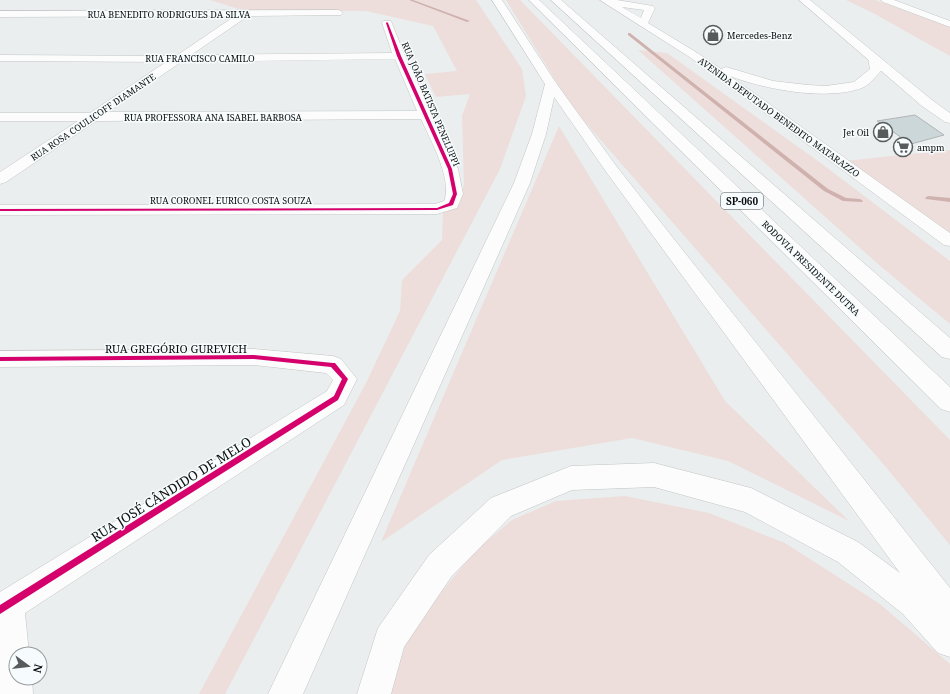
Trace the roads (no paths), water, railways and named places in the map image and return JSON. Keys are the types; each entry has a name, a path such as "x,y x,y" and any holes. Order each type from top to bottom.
{"main road":[{"path":"497,0 551,84 612,170 950,614"},
{"name":"RODOVIA PRESIDENTE DUTRA","path":"534,0 950,402"},
{"name":"SP-060","path":"556,0 950,351"},
{"path":"570,0 597,24 692,121"},
{"name":"AVENIDA DEPUTADO BENEDITO MATARAZZO","path":"605,0 695,56 950,241"},
{"path":"804,0 950,119"},
{"path":"814,0 950,110"},
{"path":"886,0 950,24"},
{"name":"RUA BENEDITO RODRIGUES DA SILVA","path":"0,14 338,13"},
{"name":"RUA ROSA COULICOFF DIAMANTE","path":"0,179 245,14"},
{"name":"RUA JOÃO BATISTA PENELUPPI","path":"387,23 425,115 450,169 456,194"},
{"name":"RUA FRANCISCO CAMILO","path":"0,58 179,59 400,56"},
{"path":"695,56 735,74 763,82 788,87 816,89 858,85 876,70 874,58"},
{"path":"285,694 522,183 539,134 551,84"},
{"name":"RUA PROFESSORA ANA ISABEL BARBOSA","path":"0,117 425,115"},
{"name":"RUA CORONEL EURICO COSTA SOUZA","path":"0,210 437,209 451,204 456,194"},
{"name":"RUA GREGÓRIO GUREVICH","path":"0,359 254,357 333,365 345,379"},
{"name":"RUA JOSÉ CÂNDIDO DE MELO","path":"4,608 336,398 345,379"},
{"path":"361,694 390,640 440,566 502,507 570,478 654,474 751,500 848,552 914,603 950,641"},
{"path":"4,608 16,694"},
{"path":"374,694 390,640"}],"waterway":[{"path":"410,0 468,21"},
{"path":"629,34 826,190 845,200 860,201"},
{"path":"928,198 950,200"}],"place":[{"name":"Mercedes-Benz","path":"713,35"},
{"name":"Jet Oil","path":"883,132"},
{"name":"ampm","path":"903,147"}]}
